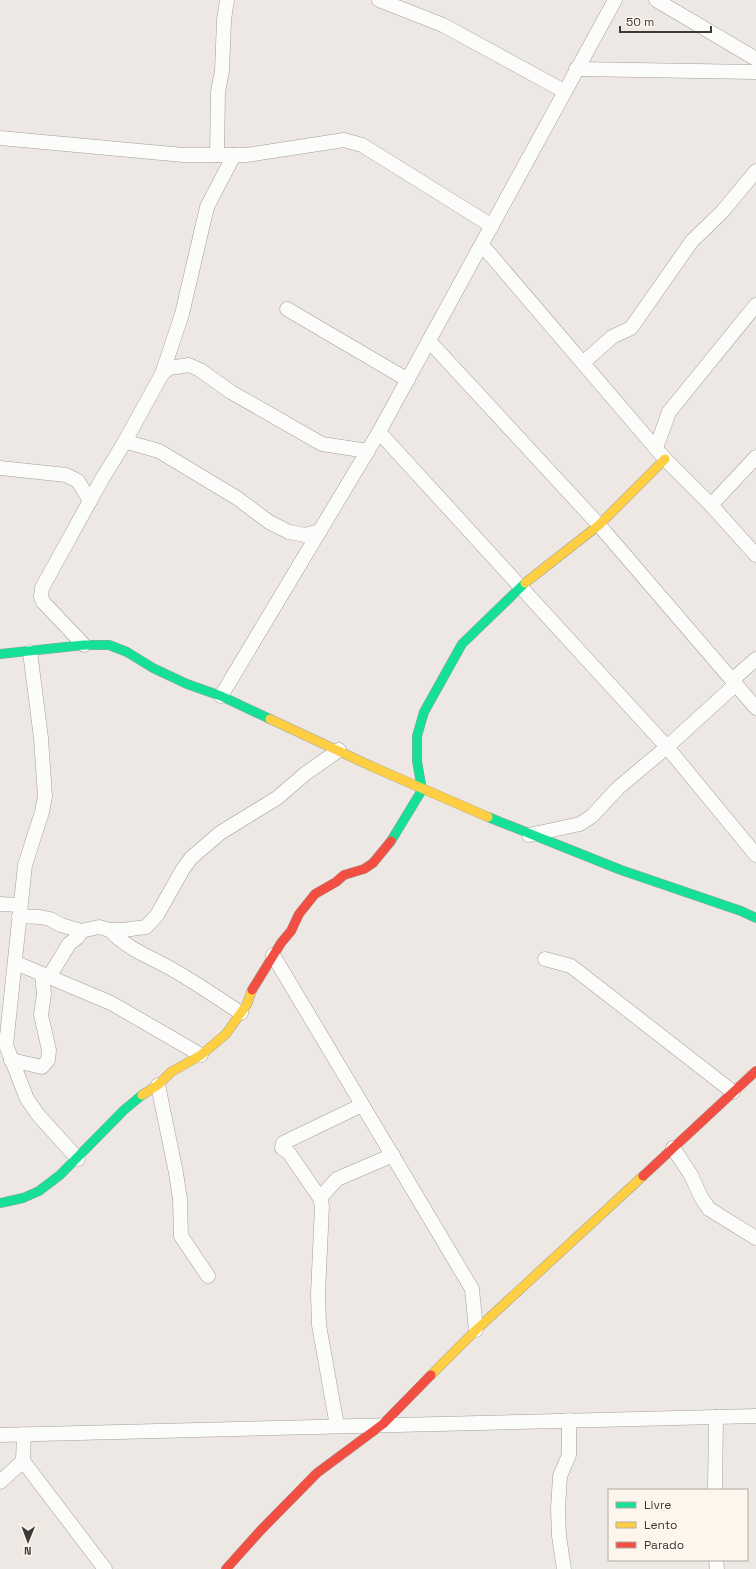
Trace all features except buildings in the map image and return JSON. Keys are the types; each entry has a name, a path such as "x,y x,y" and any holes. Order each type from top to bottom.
{"street":[{"path":"217,155 218,92 222,71 224,20 227,0"},
{"path":"379,0 443,25 564,91"},
{"path":"221,696 379,432 615,0"},
{"path":"656,0 756,59"},
{"path":"576,70 756,72"},
{"path":"0,138 183,155 234,155 336,140 351,142 362,145 492,226"},
{"path":"84,645 72,630 49,610 40,596 42,588 162,374 182,314 207,207 234,155"},
{"path":"583,363 612,337 631,328 692,241 722,212 756,170"},
{"path":"482,245 665,459 711,505 756,555"},
{"path":"656,448 669,412 756,305"},
{"path":"287,309 408,380"},
{"path":"430,341 599,525 756,708"},
{"path":"162,374 168,368 189,365 200,370 231,392 322,444 368,451"},
{"path":"379,432 667,747 756,855"},
{"path":"124,443 127,442 159,451 289,532 305,535 320,531"},
{"path":"711,505 756,457"},
{"path":"0,1204 23,1198 39,1190 60,1176 124,1110 149,1089 158,1085 171,1072 201,1055 226,1034 241,1013 273,955 291,931 299,914 315,894 336,882 344,875 364,869 373,863 390,843 422,790 417,761 417,736 424,712 462,644 521,586 599,525 665,459"},
{"path":"0,468 66,475 78,481 102,479"},
{"path":"78,481 90,501"},
{"path":"0,654 30,652 84,645 109,645 127,652 166,675 221,696 422,790 528,835 643,880 741,911 756,918"},
{"path":"30,652 41,738 45,784 42,812 25,865 16,963 6,988 3,1046 11,1060 27,1099 39,1116 78,1159"},
{"path":"528,835 580,824 592,816 618,788 667,747 756,659"},
{"path":"0,904 50,919 61,925 81,931 99,927 110,930 134,930 146,927 157,915 182,868 191,858 220,833 277,798 305,774 339,750"},
{"path":"110,930 128,947 175,970 241,1013"},
{"path":"11,1060 42,1067 48,1060 49,1050 41,1015 45,976 69,944 78,937 81,931"},
{"path":"273,955 472,1289 476,1330"},
{"path":"545,959 571,966 733,1092"},
{"path":"16,963 111,1003 201,1055"},
{"path":"226,1569 261,1530 317,1473 383,1424 476,1330 756,1071"},
{"path":"158,1085 180,1199 181,1236 208,1276"},
{"path":"337,1426 319,1325 318,1294 322,1206 320,1198 289,1153 282,1148 283,1143 315,1126 340,1117 362,1104"},
{"path":"674,1148 691,1175 701,1197 709,1209 756,1238"},
{"path":"320,1198 337,1179 392,1155"},
{"path":"0,1435 383,1424 756,1416"},
{"path":"715,1489 716,1417"},
{"path":"564,1569 559,1536 558,1509 560,1476 569,1455 569,1420"},
{"path":"24,1434 23,1461 106,1569"},
{"path":"0,1482 23,1461"}],"traffic: fast":[{"path":"391,841 422,790 417,761 417,736 424,712 462,644 525,583"},
{"path":"0,654 84,645 109,645 127,652 153,668 187,684 221,696 270,719"},
{"path":"488,817 621,870 741,911 756,918"},
{"path":"0,1203 23,1198 39,1191 60,1175 124,1110 142,1095"}],"traffic: slow":[{"path":"525,583 599,525 665,459"},
{"path":"270,719 373,767 488,817"},
{"path":"142,1095 158,1085 171,1072 201,1055 226,1034 247,1004 252,990"},
{"path":"431,1375 476,1330 643,1176"}],"traffic: jam":[{"path":"252,990 281,943 291,931 299,914 315,894 336,882 344,875 364,869 373,863 391,841"},
{"path":"643,1176 756,1071"},
{"path":"226,1569 261,1530 317,1473 383,1424 431,1375"}]}
